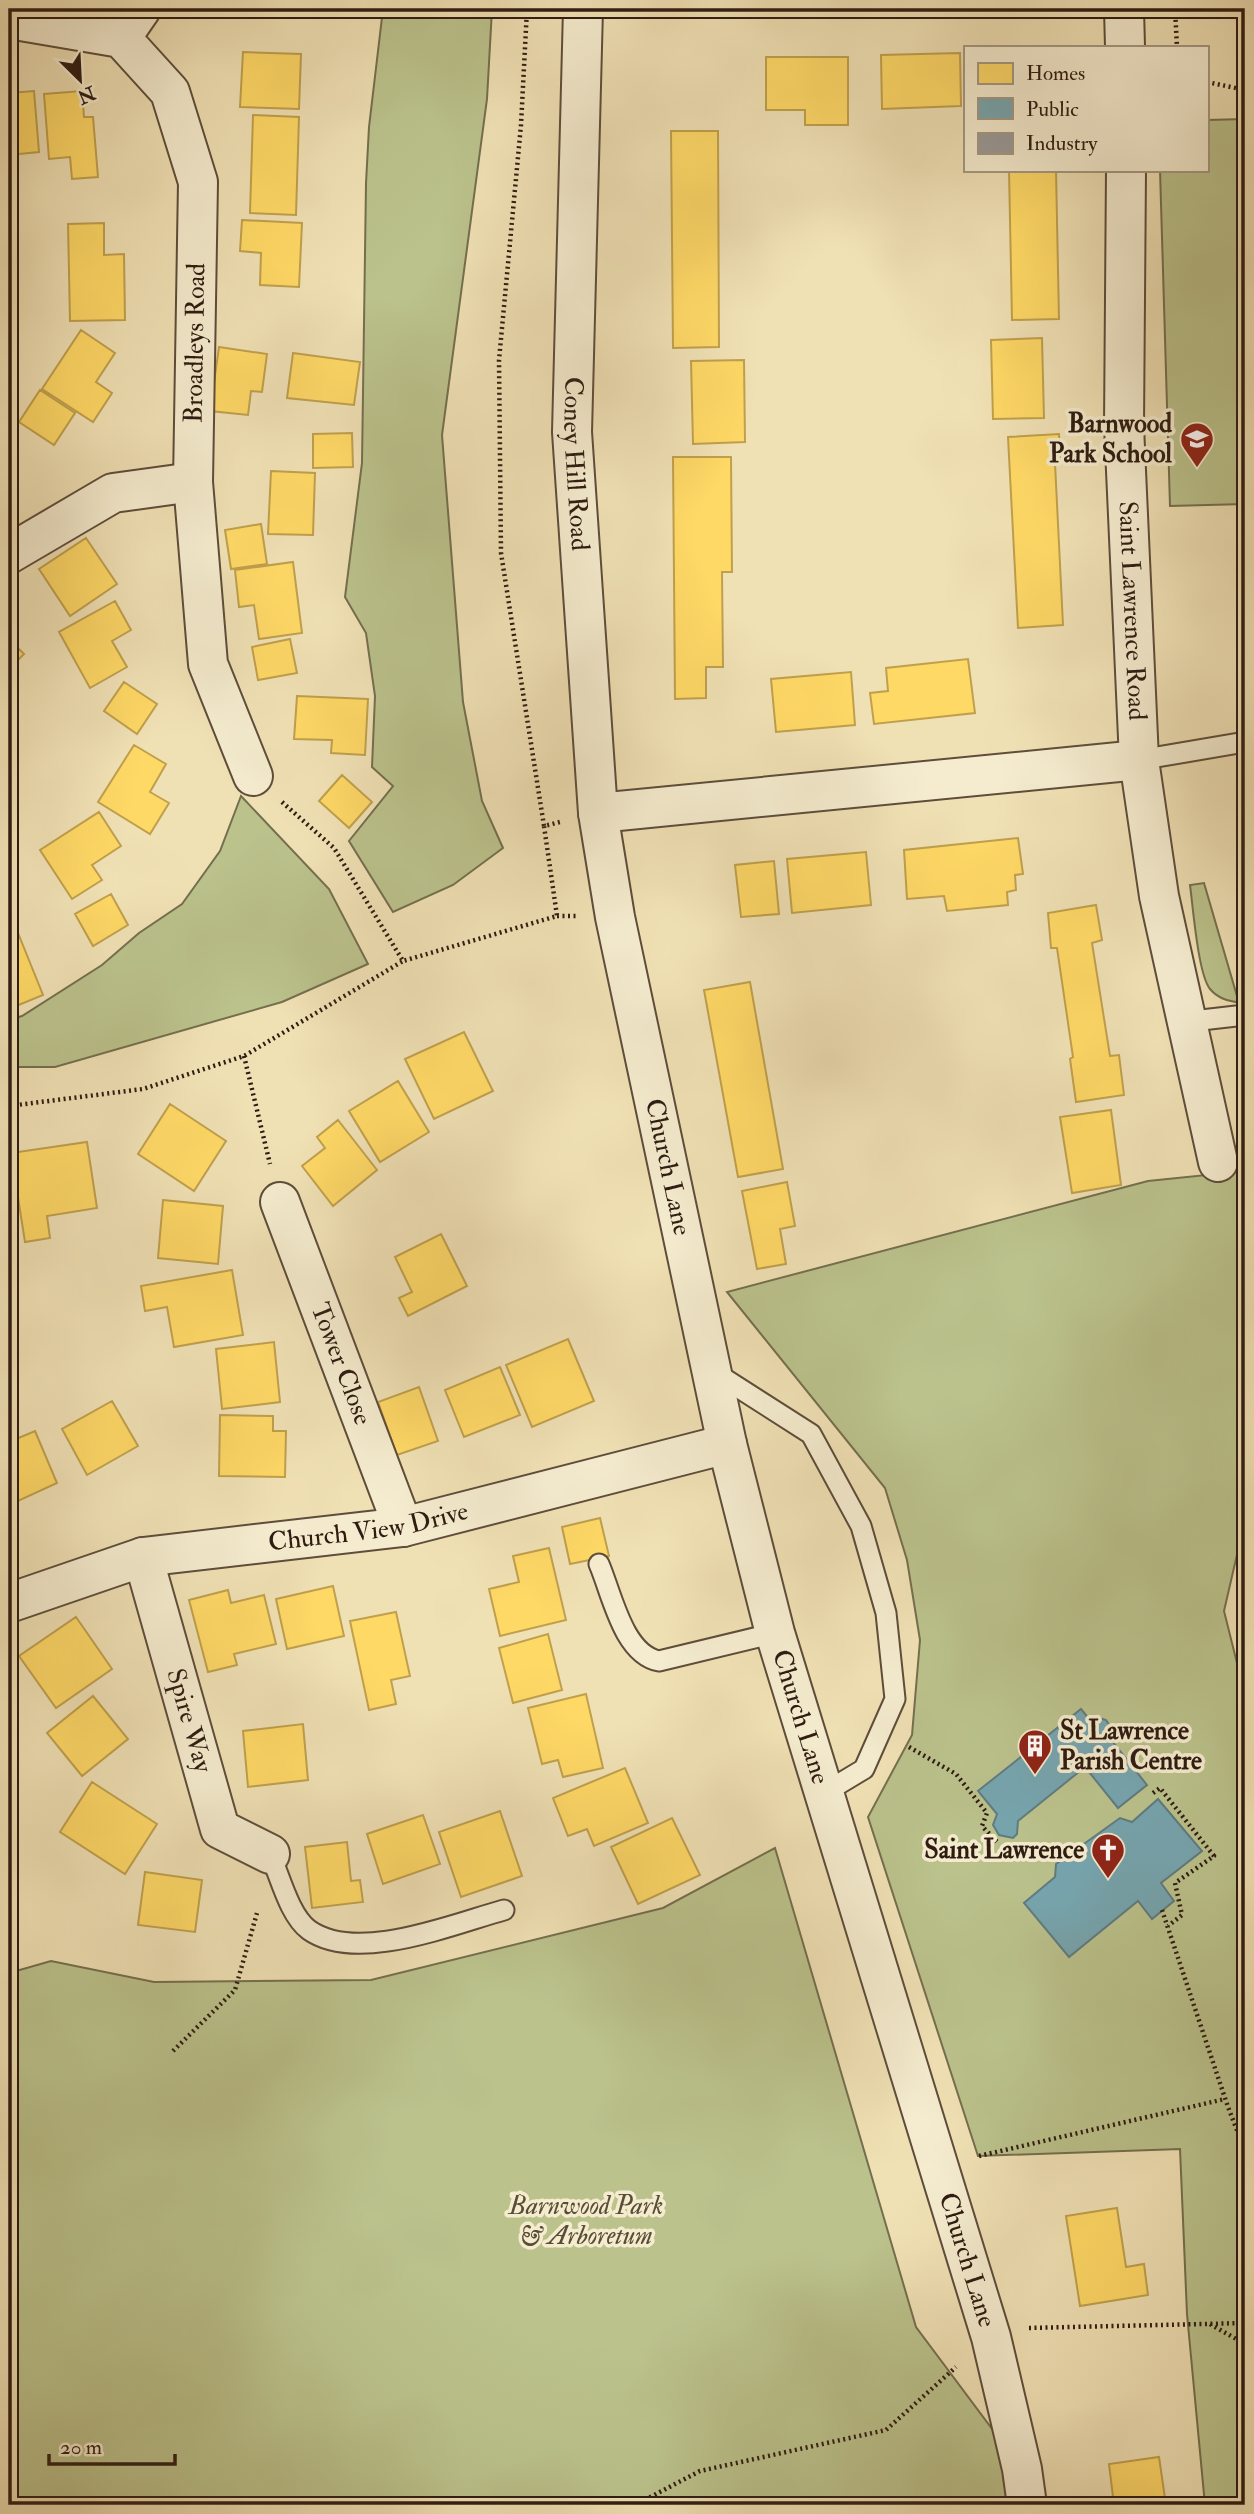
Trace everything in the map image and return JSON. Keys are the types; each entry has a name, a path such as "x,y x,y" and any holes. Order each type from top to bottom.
{"street":[{"name":"Coney Hill Road","path":"583,9 572,432 598,813 615,917"},
{"path":"1124,9 1125,46"},
{"name":"Broadleys Road","path":"9,19 131,23 170,92 198,182 193,482 208,664 253,776"},
{"name":"Saint Lawrence Road","path":"1126,172 1125,426 1139,760 1159,896 1184,1022 1218,1162"},
{"path":"9,554 113,493 193,482"},
{"name":"Saint Lawrence Road","path":"598,813 1139,760"},
{"name":"Church Lane","path":"615,917 710,1370 775,1633 991,2337 1022,2469 1027,2505"},
{"name":"Tower Close","path":"279,1202 403,1527"},
{"name":"Church View Drive","path":"9,1603 143,1557 403,1527 727,1444"},
{"name":"Spire Way","path":"143,1557 220,1829 270,1854"}],"lane":[{"path":"1139,760 1245,742"},
{"path":"1184,1022 1245,1015"},
{"path":"710,1370 811,1434 861,1526 886,1613 895,1699 864,1769 824,1793"},
{"path":"599,1563 623,1624 635,1647 646,1658 659,1661 775,1633"},
{"path":"270,1854 297,1916 309,1930 333,1940 361,1944 387,1940 504,1910"}],"path":[{"path":"9,1106 143,1089 244,1056 403,961 557,916 501,553 499,360 521,125 527,9"},
{"path":"1175,9 1177,46"},
{"path":"1208,82 1245,90"},
{"path":"253,776 334,848 403,961"},
{"path":"544,826 598,813"},
{"path":"244,1056 279,1202"},
{"path":"880,1731 956,1774 987,1813 982,1826 999,1844"},
{"path":"1153,1793 1160,1788 1213,1856 1175,1883 1182,1914 1168,1926"},
{"path":"173,2052 235,1990 255,1924 270,1854"},
{"path":"1162,1910 1245,2151"},
{"path":"978,2157 1225,2099"},
{"path":"1208,2323 1245,2344"},
{"path":"635,2505 700,2471 886,2430 991,2337 1018,2328 1245,2323"}],"green space":[{"path":"383,9 492,9 487,99 442,435 463,702 482,801 503,848 453,885 393,912 349,841 393,786 372,767 375,696 366,633 345,597 362,463 366,183 369,127"},
{"path":"1245,119 1245,504 1170,506 1160,172 1208,172 1208,120"},
{"path":"241,796 329,889 368,964 282,1002 55,1067 9,1067 9,1020 22,1016 102,965 139,933 182,904 220,851"},
{"path":"1204,883 1237,996 1245,997 1245,1003 1217,996 1210,989 1202,970 1190,885"},
{"path":"1245,1171 1245,1520 1224,1611 1245,1695 1245,2505 1205,2505 1187,2314 1180,2149 978,2156 868,1817 912,1735 920,1640 907,1560 885,1488 727,1292 1148,1181"},
{"name":"Barnwood Park & Arboretum","path":"775,1848 916,2327 1022,2469 1027,2505 9,2505 9,1973 51,1961 154,1982 371,1980 663,1908"}],"building: Homes":[{"path":"243,52 301,54 299,109 240,107"},
{"path":"960,53 961,106 882,109 881,55"},
{"path":"766,57 848,57 848,125 805,125 805,110 766,110"},
{"path":"34,91 39,152 9,155 9,93"},
{"path":"82,91 84,117 93,117 98,177 72,179 70,157 49,159 44,94"},
{"path":"253,115 299,117 296,215 250,213"},
{"path":"671,131 718,131 719,347 673,348"},
{"path":"1009,172 1056,172 1059,319 1012,320"},
{"path":"242,220 302,223 299,287 260,285 261,253 240,251"},
{"path":"104,223 104,255 124,254 125,320 70,321 68,224"},
{"path":"81,330 115,353 96,382 112,393 93,422 42,389"},
{"path":"1042,338 1044,418 993,419 991,340"},
{"path":"219,347 267,354 262,392 251,391 248,415 210,411"},
{"path":"293,353 360,362 354,405 287,398"},
{"path":"744,360 745,442 693,444 691,361"},
{"path":"40,390 75,413 54,445 19,422"},
{"path":"352,433 353,467 313,468 313,434"},
{"path":"1059,434 1061,462 1055,463 1063,625 1018,628 1008,437"},
{"path":"673,457 731,457 732,572 722,572 723,667 706,667 706,698 675,699"},
{"path":"271,471 315,473 313,535 268,534"},
{"path":"261,524 267,564 231,569 225,530"},
{"path":"86,538 117,584 70,616 39,569"},
{"path":"293,562 302,633 259,639 254,605 239,607 235,570"},
{"path":"115,601 131,630 112,641 127,667 90,688 59,632"},
{"path":"9,639 24,654 9,669"},
{"path":"290,639 297,673 258,680 252,647"},
{"path":"968,659 975,713 874,724 870,693 888,691 886,668"},
{"path":"851,672 855,725 776,732 771,679"},
{"path":"124,682 157,704 137,734 104,711"},
{"path":"297,696 368,699 365,755 331,753 332,740 294,739"},
{"path":"134,745 166,764 150,792 169,803 150,834 98,802"},
{"path":"342,775 372,802 349,828 319,801"},
{"path":"99,812 121,846 92,865 102,880 72,899 40,850"},
{"path":"1018,838 1023,874 1015,875 1016,890 1007,892 1008,905 947,911 944,896 907,899 904,850"},
{"path":"866,852 871,905 792,913 787,859"},
{"path":"774,861 779,914 741,917 735,865"},
{"path":"111,894 128,925 93,946 75,914"},
{"path":"1096,905 1102,940 1092,943 1110,1056 1119,1055 1124,1095 1076,1102 1070,1059 1073,1057 1057,948 1051,948 1048,913"},
{"path":"16,928 43,995 9,1009 9,931"},
{"path":"750,982 783,1169 738,1177 704,990"},
{"path":"464,1032 493,1091 434,1119 405,1059"},
{"path":"398,1081 429,1132 380,1162 349,1111"},
{"path":"170,1104 226,1141 194,1191 138,1154"},
{"path":"1111,1110 1121,1185 1072,1193 1060,1117"},
{"path":"338,1120 377,1170 333,1206 302,1166 325,1148 317,1137"},
{"path":"87,1142 97,1208 47,1216 50,1238 25,1242 11,1153"},
{"path":"787,1182 795,1226 780,1229 786,1264 757,1269 742,1191"},
{"path":"163,1200 223,1206 218,1264 158,1258"},
{"path":"441,1234 467,1286 408,1316 399,1298 412,1292 395,1257"},
{"path":"232,1270 243,1335 174,1347 167,1307 145,1311 141,1286"},
{"path":"568,1339 594,1401 532,1427 506,1365"},
{"path":"274,1342 280,1402 222,1409 216,1349"},
{"path":"500,1367 520,1415 464,1437 445,1390"},
{"path":"419,1387 438,1441 397,1455 378,1402"},
{"path":"112,1401 138,1446 87,1475 62,1429"},
{"path":"220,1415 273,1416 273,1431 286,1431 285,1477 219,1476"},
{"path":"35,1431 57,1483 18,1501 9,1478 9,1442"},
{"path":"600,1518 609,1556 570,1564 562,1527"},
{"path":"549,1548 566,1620 500,1636 489,1589 519,1582 513,1556"},
{"path":"333,1586 344,1636 287,1649 276,1599"},
{"path":"228,1590 231,1603 264,1595 276,1644 234,1654 237,1665 208,1672 189,1600"},
{"path":"396,1612 410,1676 391,1680 396,1704 369,1710 350,1621"},
{"path":"76,1617 112,1669 56,1708 19,1656"},
{"path":"548,1634 562,1690 513,1703 499,1648"},
{"path":"586,1694 603,1768 563,1777 558,1760 542,1764 528,1708"},
{"path":"93,1696 128,1739 82,1776 47,1733"},
{"path":"303,1724 308,1780 248,1787 243,1731"},
{"path":"625,1768 648,1823 594,1846 587,1829 568,1836 553,1798"},
{"path":"92,1782 157,1824 125,1874 60,1832"},
{"path":"500,1811 522,1876 461,1897 439,1832"},
{"path":"423,1815 440,1864 383,1884 367,1834"},
{"path":"672,1818 700,1875 638,1904 611,1847"},
{"path":"347,1842 351,1881 360,1880 363,1902 312,1908 305,1847"},
{"path":"145,1872 202,1880 195,1932 138,1925"},
{"path":"1117,2208 1126,2267 1144,2264 1148,2295 1080,2306 1066,2216"},
{"path":"1159,2457 1166,2505 1114,2505 1109,2464"}],"building: Public":[{"name":"St Lawrence Parish Centre","path":"1081,1709 1090,1720 1097,1717 1106,1720 1113,1730 1113,1742 1147,1785 1118,1808 1085,1767 1018,1821 1017,1834 1013,1838 999,1835 993,1825 997,1814 978,1791"},
{"name":"Saint Lawrence","path":"1158,1799 1202,1851 1161,1883 1174,1901 1152,1919 1138,1901 1069,1957 1024,1903 1055,1877 1056,1864 1120,1818 1132,1822"}],"building: Industry":[{"path":"1245,1029 1245,1080 1237,1031"}],"place":[{"name":"Barnwood Park School","path":"1197,469"},
{"name":"St Lawrence Parish Centre","path":"1035,1776"},
{"name":"Saint Lawrence","path":"1108,1880"}]}
